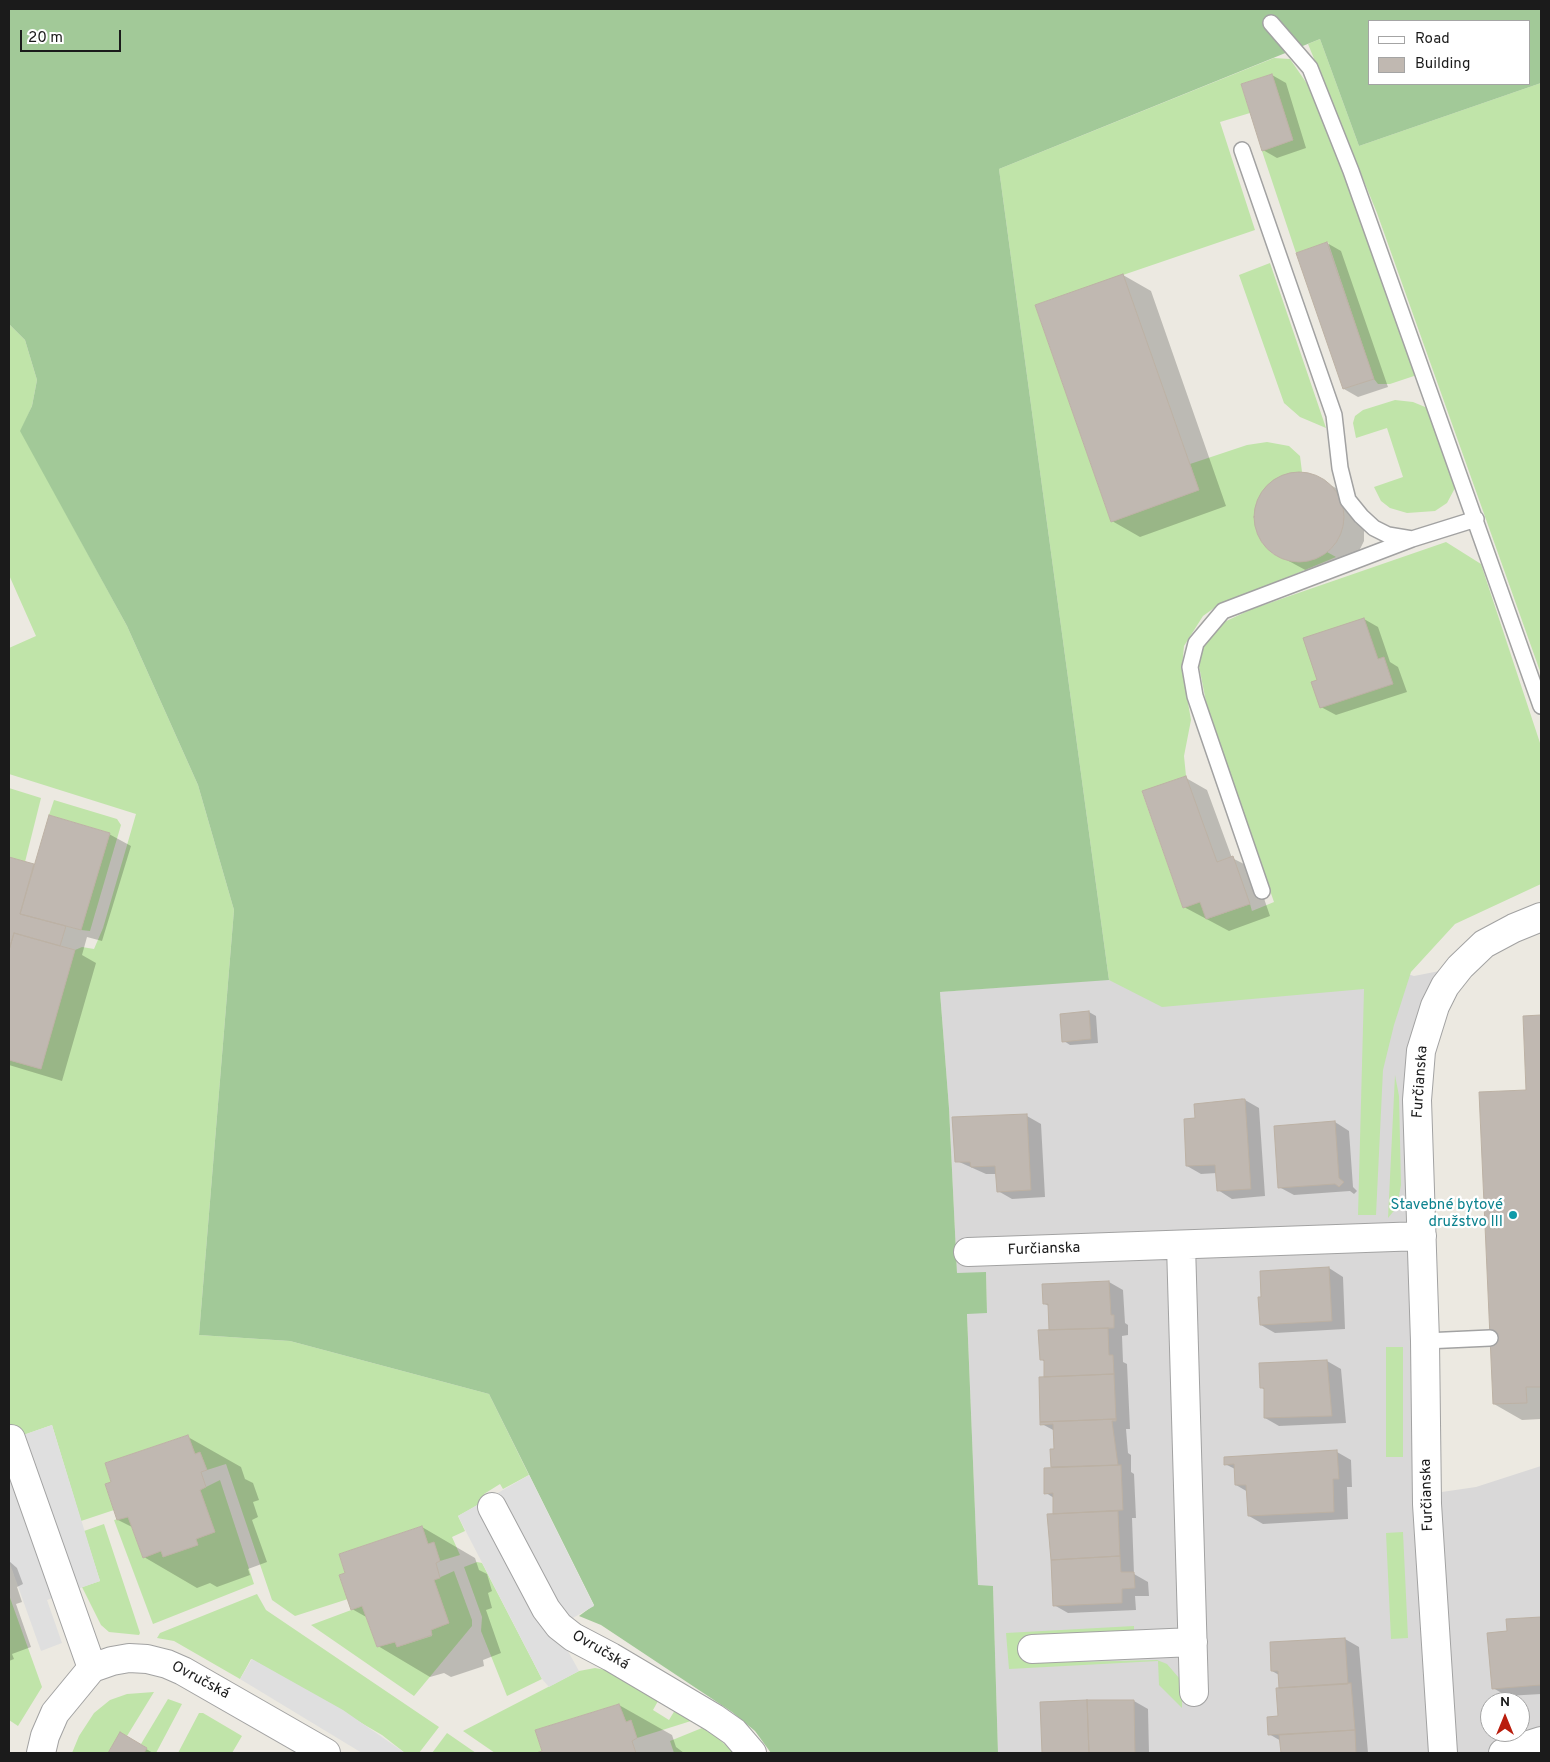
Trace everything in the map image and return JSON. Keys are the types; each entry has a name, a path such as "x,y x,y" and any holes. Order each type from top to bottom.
{"street":[{"name":"Furčianska","path":"1443,1753 1427,1504 1425,1340 1417,1100 1421,1051 1435,1006 1445,986 1460,967 1484,944 1514,928 1541,918"},
{"name":"Furčianska","path":"968,1252 1422,1236"},
{"path":"1181,1245 1194,1692"},
{"path":"11,1439 92,1668 55,1713 45,1736 41,1753"},
{"name":"Ovručská","path":"492,1507 546,1610 559,1626 573,1637 611,1657 714,1718 734,1732 752,1753"},
{"path":"1032,1650 1193,1642"},
{"name":"Ovručská","path":"92,1668 112,1661 129,1658 146,1658 167,1664 230,1696 326,1753"},
{"path":"1503,1753 1541,1741"}],"lane":[{"path":"1271,24 1310,68 1351,171 1476,518 1541,706"},
{"path":"1242,150 1334,415 1340,468 1348,500 1374,528 1388,535 1412,539"},
{"path":"1262,891 1195,696 1190,667 1196,642 1223,611 1412,539 1476,518"},
{"path":"1425,1340 1490,1338"}],"shaded area":[{"path":"1360,959 1414,976 1460,967 1427,1027 1428,1494 1476,1487 1541,1466 1541,1753 998,1753 993,1586 978,1586 967,1313 987,1313 986,1273 957,1273 949,1108 940,992"},
{"path":"52,1425 100,1581 47,1600 62,1643 41,1651 9,1561 9,1440"},
{"path":"529,1475 594,1606 555,1628 579,1671 549,1687 542,1679 458,1516"},
{"path":"252,1659 343,1710 405,1753 362,1753 240,1679"}],"green space":[{"path":"9,9 1541,9 1541,83 1359,146 1320,39 999,169 1109,980 940,992 949,1108 957,1273 986,1272 987,1313 967,1314 978,1585 993,1586 998,1753 771,1753 755,1731 732,1712 601,1625 579,1616 594,1605 489,1394 290,1341 199,1335 234,910 198,785 127,626 20,431 32,406 37,380 25,340 9,324"},
{"path":"1320,39 1359,146 1541,83 1541,674 1377,213 1308,44"},
{"path":"1274,58 1290,59 1312,91 1336,147 1417,375 1390,384 1378,384 1374,379 1328,242 1296,253 1262,151 1293,140 1272,74 1241,84 1250,113 1220,122 1255,230 1035,305 1111,522 1199,490 1190,464 1247,445 1267,442 1289,446 1300,456 1302,472 1288,474 1275,480 1264,490 1257,502 1254,516 1256,531 1263,544 1273,554 1286,560 1301,562 1315,559 1327,552 1336,557 1214,608 1203,616 1184,646 1182,668 1191,720 1184,756 1186,776 1142,792 1183,908 1200,902 1207,919 1250,904 1252,911 1274,902 1208,712 1198,661 1204,643 1222,623 1252,609 1446,542 1481,564 1541,746 1541,884 1455,924 1411,972 1394,1025 1383,1070 1376,1215 1358,1215 1364,989 1162,1007 1109,980 999,169"},
{"path":"1270,263 1326,428 1300,417 1284,403 1239,275"},
{"path":"9,324 25,340 37,380 32,406 21,431 127,626 198,785 234,910 199,1335 290,1341 489,1394 529,1475 503,1489 500,1484 484,1494 487,1500 458,1516 465,1531 452,1537 460,1555 440,1561 434,1543 428,1544 422,1526 339,1554 345,1573 339,1575 348,1599 295,1616 272,1600 226,1464 207,1470 200,1452 195,1454 188,1435 105,1463 111,1482 105,1484 114,1510 81,1521 52,1425 9,1440 9,1060 41,1069 75,950 82,947 94,949 103,928 136,814 9,774 9,648 36,636 9,575"},
{"path":"1395,400 1413,402 1430,409 1455,488 1447,503 1435,511 1407,513 1390,508 1381,501 1374,487 1403,477 1387,428 1356,438 1353,423 1355,416 1363,410"},
{"path":"9,788 41,798 25,862 9,857"},
{"path":"54,800 117,819 121,825 90,931 81,930 110,833 49,815"},
{"path":"1395,1075 1399,1096 1401,1185 1397,1207 1388,1218"},
{"path":"1386,1347 1403,1347 1403,1457 1386,1457"},
{"path":"220,1480 254,1584 153,1624 114,1520 128,1517 143,1558 161,1551 163,1557 198,1545 196,1539 215,1532 200,1490"},
{"path":"104,1524 140,1633 139,1635 109,1632 101,1625 82,1587 100,1581 84,1531"},
{"path":"1403,1532 1408,1638 1391,1639 1386,1533"},
{"path":"477,1562 482,1563 542,1679 507,1696 481,1631 482,1617 464,1567"},
{"path":"454,1571 472,1620 472,1626 414,1696 311,1625 362,1606 377,1647 395,1642 397,1647 432,1636 431,1630 449,1623 434,1580"},
{"path":"257,1594 266,1610 439,1727 419,1753 405,1753 382,1735 251,1659 240,1679 174,1641 157,1638 160,1633"},
{"path":"9,1595 42,1687 18,1726 9,1720"},
{"path":"1134,1626 1134,1631 1028,1636 1030,1663 1157,1660 1167,1664 1179,1678 1182,1690 1182,1708 1159,1685 1158,1661 1009,1669 1006,1633"},
{"path":"595,1668 606,1670 658,1701 653,1710 669,1720 675,1710 691,1721 637,1738 631,1720 626,1722 619,1704 535,1730 542,1751 536,1753 495,1753 463,1731 579,1671"},
{"path":"154,1692 127,1736 120,1733 108,1753 72,1753 79,1736 94,1713 110,1700 127,1694"},
{"path":"168,1699 182,1704 156,1753 144,1753 147,1748 141,1744"},
{"path":"199,1713 203,1713 242,1736 232,1753 178,1753"},
{"path":"702,1728 717,1737 734,1753 674,1753 670,1741"},
{"path":"447,1733 476,1753 432,1753"}],"building":[{"path":"1272,74 1293,140 1262,151 1241,84"},
{"path":"1327,242 1374,379 1343,389 1296,253"},
{"path":"1123,274 1199,490 1111,522 1035,305"},
{"path":"1299,472 1316,476 1331,485 1340,500 1344,517 1340,534 1331,549 1316,558 1299,562 1282,558 1267,549 1258,534 1254,517 1258,500 1267,485 1282,476"},
{"path":"1364,618 1378,659 1384,657 1393,684 1320,708 1311,682 1317,680 1303,638"},
{"path":"1186,776 1217,862 1233,856 1250,904 1206,919 1200,902 1183,908 1142,791"},
{"path":"49,815 110,833 81,930 20,914"},
{"path":"9,857 34,864 20,914 66,926 60,946 14,933 9,950"},
{"path":"14,933 75,950 41,1069 9,1060 9,950"},
{"path":"1089,1011 1091,1039 1062,1042 1060,1014"},
{"name":"Stavebné bytové družstvo III","path":"1541,1015 1541,1387 1526,1387 1527,1403 1493,1404 1479,1092 1526,1090 1523,1016"},
{"path":"1245,1099 1251,1189 1217,1191 1215,1165 1186,1166 1184,1119 1195,1118 1194,1104"},
{"path":"1027,1114 1031,1190 997,1192 995,1166 971,1167 970,1162 955,1162 952,1117"},
{"path":"1335,1121 1339,1178 1344,1182 1339,1187 1335,1184 1278,1188 1274,1126"},
{"path":"1329,1267 1332,1321 1260,1325 1258,1297 1261,1297 1260,1271"},
{"path":"1109,1281 1111,1315 1114,1315 1114,1328 1049,1330 1048,1304 1043,1304 1042,1284"},
{"path":"1108,1328 1109,1355 1113,1355 1114,1374 1044,1377 1044,1360 1040,1360 1038,1330"},
{"path":"1327,1360 1332,1416 1264,1418 1264,1388 1260,1388 1259,1363"},
{"path":"1114,1374 1116,1419 1040,1422 1039,1377"},
{"path":"1116,1419 1116,1421 1112,1421 1118,1465 1051,1467 1050,1449 1054,1449 1053,1424 1040,1425 1040,1422"},
{"path":"188,1435 195,1454 200,1452 207,1470 201,1472 206,1487 200,1490 215,1532 196,1539 198,1545 163,1557 161,1551 143,1558 128,1517 117,1520 105,1484 111,1482 105,1463"},
{"path":"1337,1450 1339,1479 1333,1479 1334,1512 1248,1516 1246,1485 1235,1485 1234,1464 1224,1465 1224,1457"},
{"path":"1121,1465 1123,1510 1053,1514 1053,1493 1044,1494 1044,1468"},
{"path":"1118,1511 1120,1556 1051,1560 1047,1514"},
{"path":"422,1526 428,1544 434,1542 440,1561 436,1563 440,1578 434,1580 449,1623 431,1630 432,1635 397,1647 395,1642 377,1647 362,1606 351,1610 339,1575 345,1573 339,1554"},
{"path":"1120,1556 1121,1572 1134,1572 1135,1588 1122,1589 1122,1603 1053,1606 1051,1560"},
{"path":"1541,1617 1541,1685 1492,1689 1487,1633 1507,1631 1506,1619"},
{"path":"1345,1638 1348,1684 1279,1688 1278,1671 1271,1671 1270,1642"},
{"path":"1351,1683 1355,1730 1268,1735 1267,1717 1278,1716 1276,1688"},
{"path":"1087,1700 1134,1700 1135,1753 1089,1753"},
{"path":"1087,1700 1089,1753 1042,1753 1040,1702"},
{"path":"619,1704 626,1722 631,1720 637,1738 632,1741 636,1753 536,1753 542,1751 535,1730"},
{"path":"1355,1730 1356,1753 1281,1753 1279,1735"},
{"path":"120,1732 147,1748 144,1753 108,1753"}],"place":[{"name":"Stavebné bytové družstvo III","path":"1513,1215"}]}
